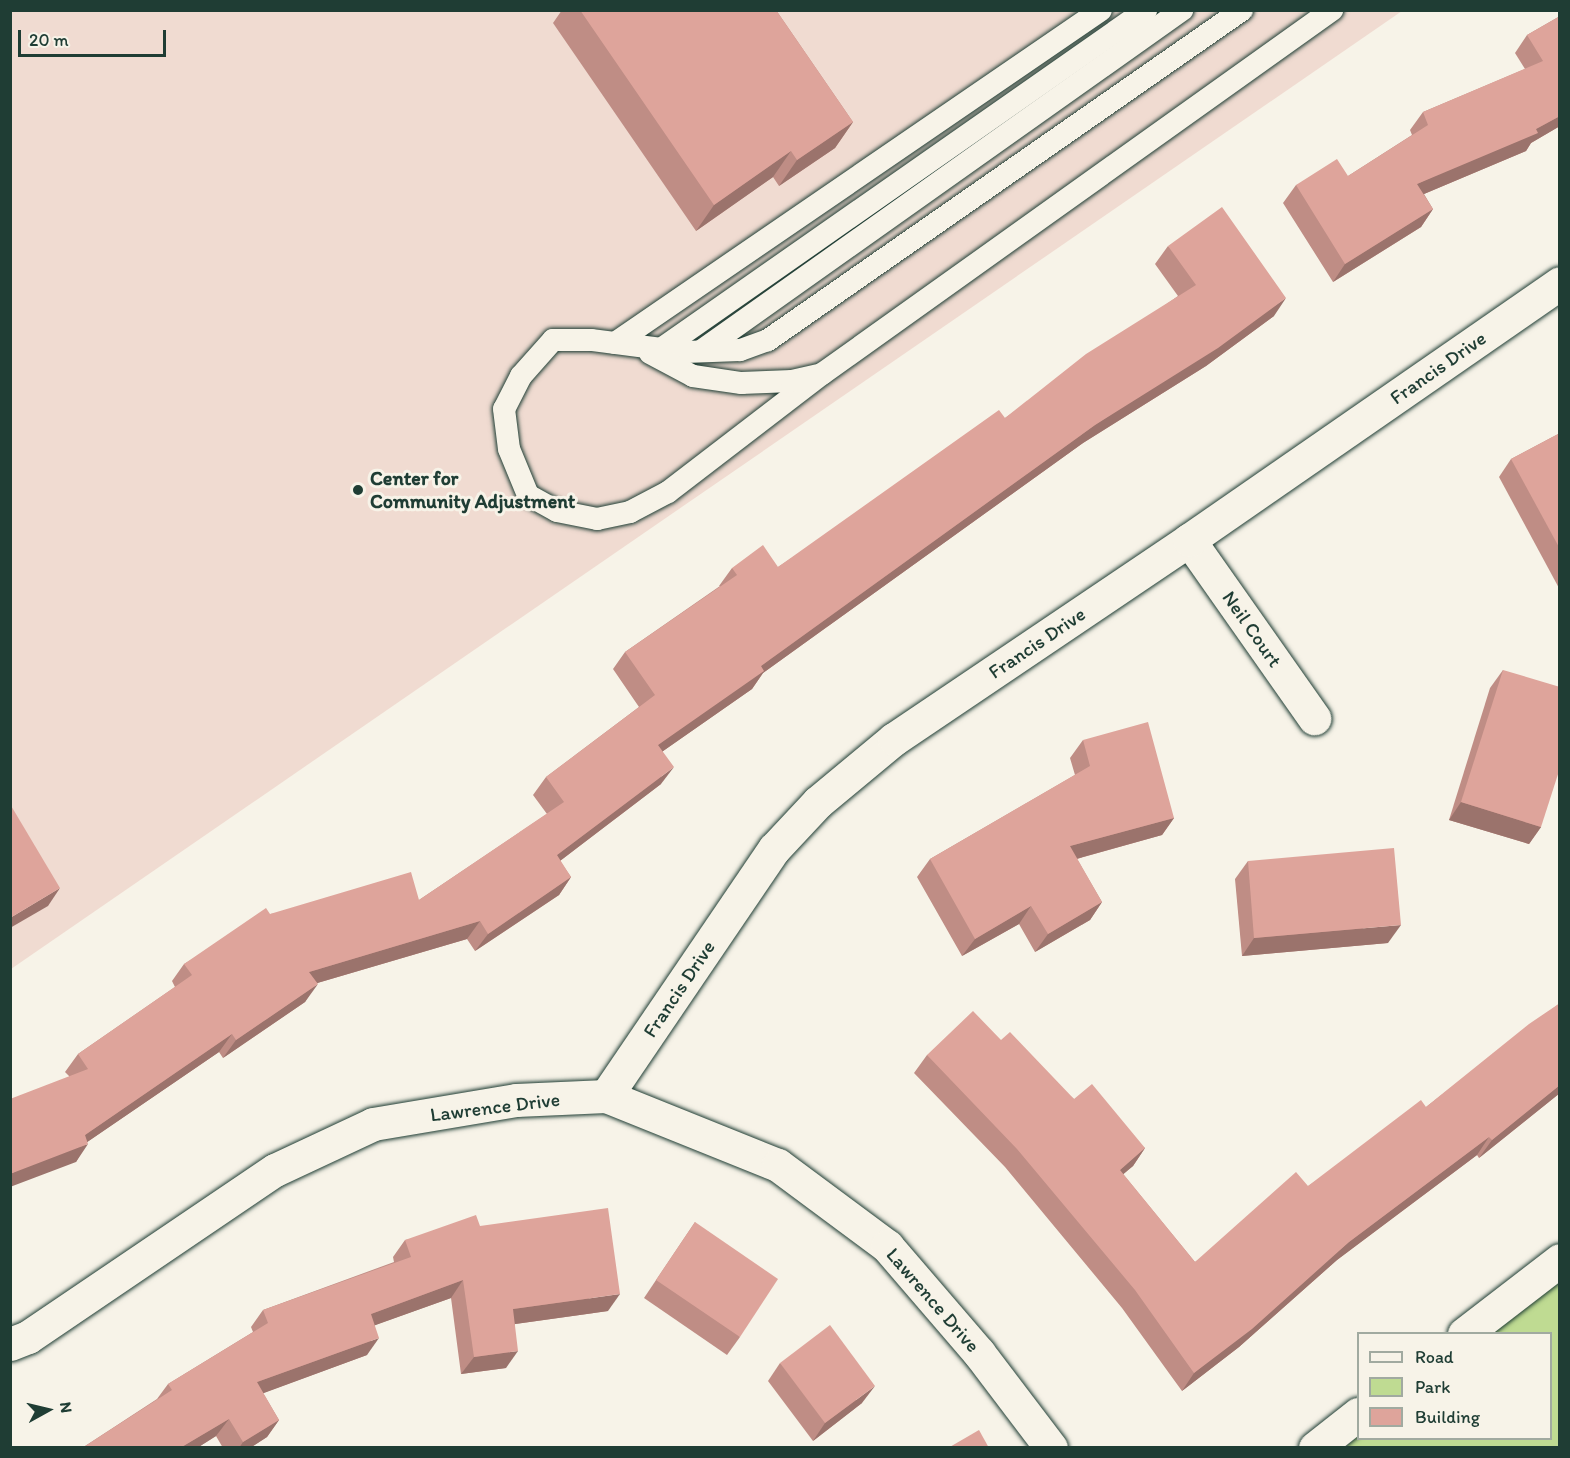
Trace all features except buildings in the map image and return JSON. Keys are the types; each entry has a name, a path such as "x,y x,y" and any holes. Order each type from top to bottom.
{"street":[{"name":"Francis Drive","path":"606,1096 774,849 818,802 894,739 1189,540 1560,283"},
{"name":"Neil Court","path":"1189,540 1314,718"},
{"name":"Lawrence Drive","path":"10,1344 28,1337 275,1170 373,1124 516,1100 606,1096 778,1165 887,1246 979,1353 1051,1448"},
{"path":"1467,1332 1560,1260"},
{"path":"1315,1448 1357,1416"}],"lane":[{"path":"615,343 1101,10"},
{"path":"650,348 1146,10"},
{"path":"701,351 1182,10"},
{"path":"1242,10 768,340 740,350 701,351 553,340 521,376 504,409 509,449 528,495 557,511 597,519 630,512 668,492 822,374 1332,10"},
{"path":"650,348 693,376 741,383 792,381 822,374"}],"shaded area":[{"name":"Center for Community Adjustment","path":"11,11 1402,11 11,969"}],"green space":[{"path":"1559,1280 1559,1447 1344,1448 1357,1437 1357,1440 1552,1440 1552,1332 1491,1332"}],"place":[{"name":"Center for Community Adjustment","path":"358,490"}]}
